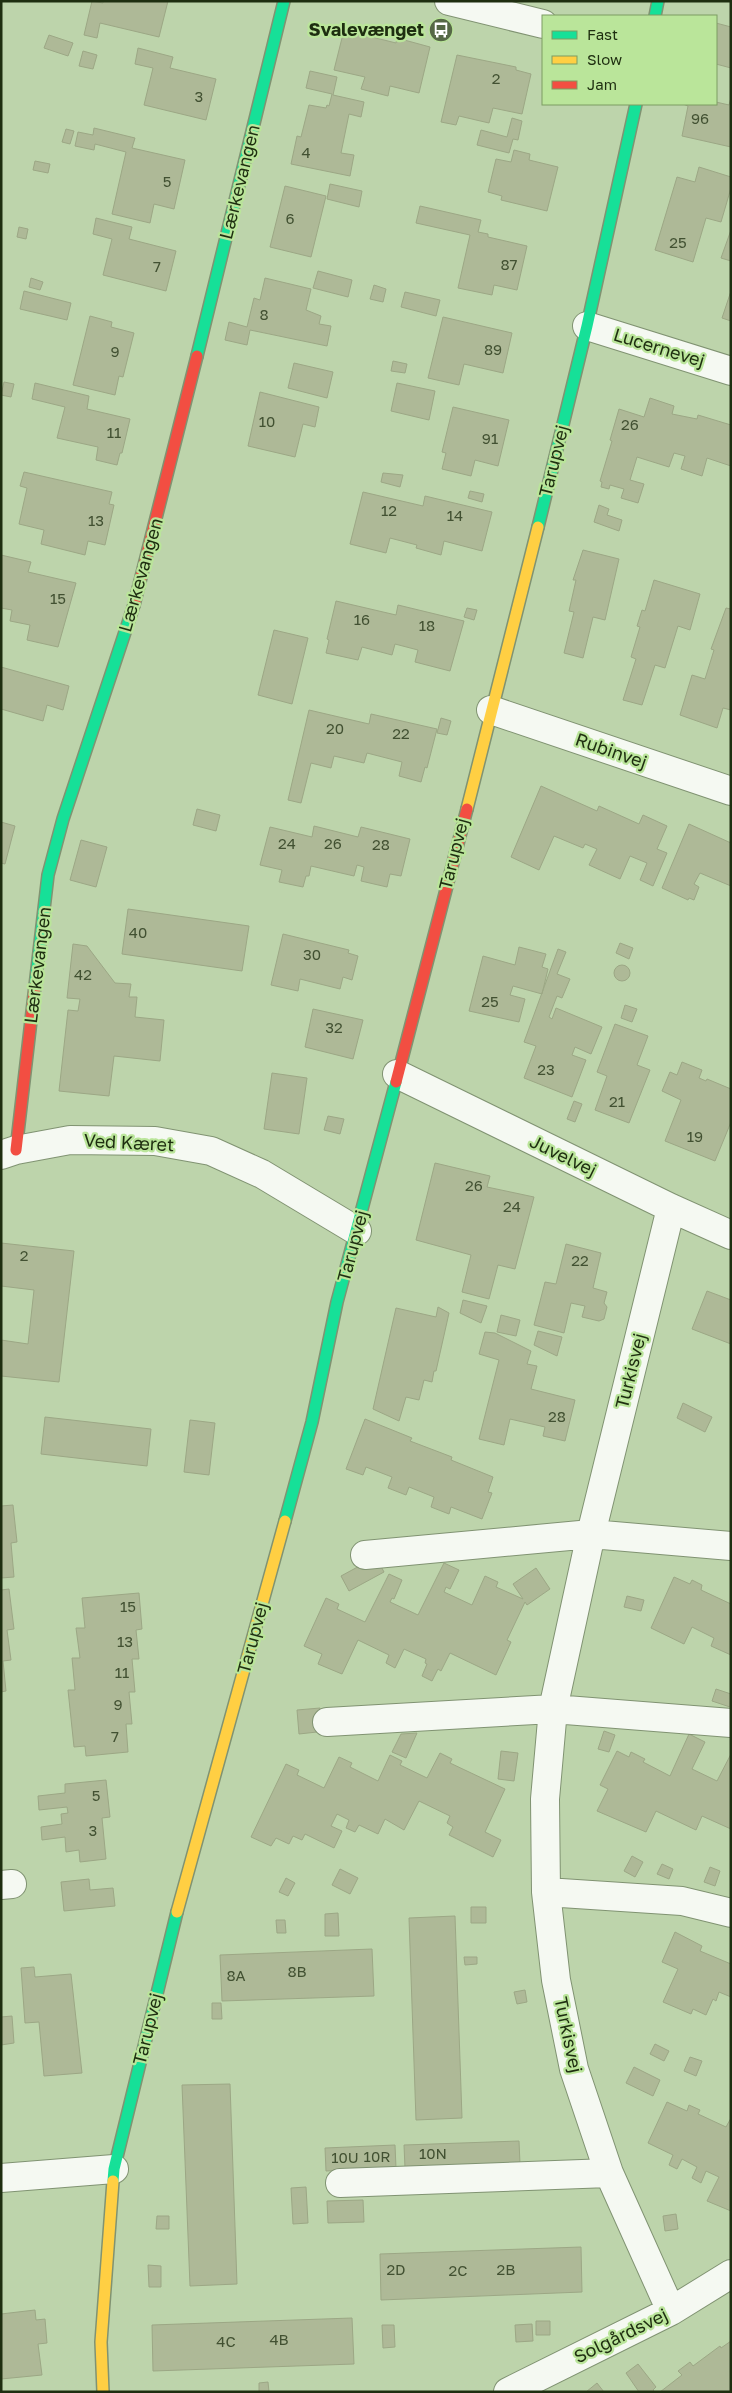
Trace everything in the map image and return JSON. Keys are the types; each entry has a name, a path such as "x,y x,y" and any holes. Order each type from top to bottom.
{"street":[{"name":"Lærkevangen","path":"9,1153 48,875 63,819 139,591 284,1"},
{"path":"450,1 542,24"},
{"path":"655,15 658,1"},
{"name":"Tarupvej","path":"103,2392 100,2342 114,2169 168,1948 312,1422 337,1302 491,710 587,326 636,105"},
{"name":"Lucernevej","path":"587,326 731,370"},
{"name":"Rubinvej","path":"491,710 731,791"},
{"name":"Juvelvej","path":"397,1074 671,1208 731,1235"},
{"name":"Ved Kæret","path":"9,1153 70,1140 155,1141 211,1151 262,1174 357,1231"},
{"name":"Turkisvej","path":"671,1208 591,1534 552,1709 545,1799 546,1892 556,1980 574,2069 608,2174 671,2311"},
{"path":"365,1555 591,1534 731,1546"},
{"path":"327,1722 552,1709 731,1723"},
{"path":"546,1892 682,1901 731,1913"},
{"path":"1,2178 114,2169"},
{"path":"340,2183 608,2174"},
{"name":"Solgårdsvej","path":"508,2392 671,2311 731,2274"}],"building":[{"path":"92,1 103,3 103,1 168,1 159,37 100,23 97,38 84,35"},
{"path":"717,23 731,27 731,68 717,64"},
{"path":"344,30 396,43 397,38 430,47 419,93 390,86 388,96 361,89 365,77 334,70"},
{"path":"49,35 73,43 68,56 44,48"},
{"path":"138,48 173,57 170,68 216,79 206,120 144,105 153,68 135,64"},
{"path":"83,51 97,55 93,69 79,66"},
{"path":"457,55 516,67 516,70 531,74 522,114 493,108 489,123 459,116 456,125 441,122"},
{"path":"310,71 337,77 333,95 364,102 361,117 349,114 341,153 354,155 350,176 291,164 297,136 301,137 309,105 326,108 327,105 329,106 332,94 306,88"},
{"path":"731,98 731,147 682,136 688,106 686,105 717,105 717,102 729,105"},
{"path":"512,118 522,121 518,140 513,139 509,153 477,145 481,130 507,137"},
{"path":"94,128 135,138 132,148 185,160 174,209 154,204 150,223 112,214 126,152 95,144 94,150 75,146 78,132 93,135"},
{"path":"66,129 74,131 70,144 62,142"},
{"path":"514,150 530,154 529,160 558,167 547,211 501,200 502,196 488,192 496,159 511,162"},
{"path":"35,161 50,164 48,173 33,170"},
{"path":"699,167 731,177 731,188 721,222 706,218 693,262 655,250 677,177 695,182"},
{"path":"330,184 362,191 359,207 327,199"},
{"path":"285,186 326,196 311,257 270,247"},
{"path":"420,206 481,220 478,232 488,234 488,237 527,246 517,290 494,285 492,295 458,288 470,235 416,223"},
{"path":"96,218 132,227 129,239 176,251 166,291 103,275 112,239 93,234"},
{"path":"19,227 28,229 26,239 17,237"},
{"path":"731,230 731,261 721,258"},
{"path":"318,271 352,280 348,297 313,288"},
{"path":"31,278 43,282 40,290 29,287"},
{"path":"265,278 311,289 306,310 321,316 319,324 331,326 327,346 250,330 247,345 225,340 229,322 247,327 254,298 260,300"},
{"path":"374,285 386,289 383,302 370,299"},
{"path":"24,291 71,303 67,320 20,309"},
{"path":"731,291 731,321 722,318"},
{"path":"405,292 440,300 436,316 401,307"},
{"path":"90,316 112,322 111,327 134,333 123,377 119,376 115,395 73,385"},
{"path":"443,317 512,333 503,373 464,364 459,385 428,378"},
{"path":"393,361 407,364 405,373 391,371"},
{"path":"294,363 333,372 327,398 288,388"},
{"path":"4,382 14,384 11,397 1,395"},
{"path":"35,383 89,396 87,409 130,419 122,453 120,453 117,465 96,460 98,447 57,438 65,407 32,399"},
{"path":"397,383 435,391 429,420 391,411"},
{"path":"260,392 319,407 315,427 303,424 295,457 248,446"},
{"path":"650,398 674,406 672,414 697,419 698,415 731,425 731,466 707,458 702,476 681,469 685,456 674,453 669,467 637,457 630,480 644,484 638,503 621,498 624,489 610,485 609,489 601,487 602,482 600,481 619,409 644,417"},
{"path":"453,407 509,420 498,466 475,460 471,476 442,469 446,453 442,452"},
{"path":"24,472 112,492 109,504 114,505 105,545 88,541 85,555 41,544 44,530 19,524 27,488 20,486"},
{"path":"383,473 403,475 400,487 381,482"},
{"path":"470,491 484,494 482,502 468,498"},
{"path":"363,492 423,506 425,496 492,512 482,551 444,541 441,555 416,548 417,545 390,538 386,553 350,544"},
{"path":"599,505 609,509 607,515 622,520 619,531 594,522"},
{"path":"583,550 619,559 605,620 593,617 583,658 564,653 574,612 569,611 576,580 573,580"},
{"path":"1,555 31,562 28,572 76,583 58,647 27,640 30,625 10,621 12,610 1,608"},
{"path":"654,580 700,594 690,630 678,626 665,668 655,665 642,705 623,700 636,659 631,657 640,627 637,626 642,610 645,611"},
{"path":"336,601 396,615 398,605 464,621 450,671 415,662 418,650 395,644 392,655 362,647 358,660 326,653 329,640 327,639"},
{"path":"467,608 477,610 474,620 464,617"},
{"path":"726,608 731,609 731,710 723,708 717,728 680,715 692,675 705,679 714,650 711,649"},
{"path":"274,630 308,638 292,704 258,695"},
{"path":"1,667 69,686 63,710 47,705 43,721 1,709"},
{"path":"309,710 369,724 371,714 437,729 427,768 425,767 421,782 399,776 402,762 367,753 364,763 334,756 331,768 311,763 301,803 288,800"},
{"path":"441,718 451,721 447,735 437,733"},
{"path":"541,786 597,811 599,806 639,824 643,815 667,826 657,849 667,853 653,886 640,880 647,863 630,856 620,879 589,865 597,849 585,844 583,848 554,836 539,870 511,857"},
{"path":"197,809 220,815 216,831 193,825"},
{"path":"1,822 15,826 5,864 1,863"},
{"path":"689,824 731,843 731,886 700,873 694,884 699,887 694,900 689,898 688,900 662,888"},
{"path":"314,826 358,837 361,827 410,839 401,876 390,874 387,887 361,881 364,867 357,865 354,876 311,866 309,876 306,876 303,887 279,882 282,870 260,865 270,827 312,837"},
{"path":"81,840 107,847 96,887 70,880"},
{"path":"128,909 249,926 242,971 122,954"},
{"path":"283,934 349,950 348,953 358,956 352,980 343,977 340,989 300,979 298,991 271,985"},
{"path":"620,943 633,948 629,959 616,953"},
{"path":"73,944 87,946 115,983 131,984 129,997 137,997 135,1017 164,1020 160,1061 114,1056 109,1096 59,1091 68,1010 78,1011 80,999 67,998"},
{"path":"519,947 546,954 542,967 548,969 542,994 513,986 510,995 525,999 519,1022 469,1011 483,956 515,965"},
{"path":"558,949 566,952 557,974 570,979 562,998 557,996 549,1017 552,1019 556,1008 602,1027 591,1054 575,1047 572,1055 586,1060 572,1097 524,1078 536,1046 524,1042"},
{"path":"619,965 625,965 630,970 628,979 619,981 614,976 614,970"},
{"path":"625,1005 637,1009 632,1022 621,1018"},
{"path":"313,1009 363,1020 353,1059 305,1047"},
{"path":"615,1024 648,1036 637,1065 650,1070 629,1123 595,1110 607,1076 597,1072"},
{"path":"682,1062 702,1070 699,1078 706,1081 707,1079 731,1089 731,1122 715,1161 665,1141 681,1100 662,1091 670,1072 677,1075"},
{"path":"272,1073 307,1078 299,1134 264,1129"},
{"path":"574,1101 582,1104 575,1122 567,1119"},
{"path":"328,1116 344,1119 340,1134 324,1130"},
{"path":"435,1163 490,1176 487,1187 534,1197 515,1269 498,1265 489,1299 462,1292 471,1255 416,1240"},
{"path":"1,1243 74,1251 59,1382 1,1376 1,1340 28,1344 34,1290 1,1286"},
{"path":"566,1244 601,1253 593,1288 607,1292 604,1303 607,1307 604,1319 599,1321 582,1317 585,1306 571,1303 564,1333 534,1325 545,1282 556,1284"},
{"path":"707,1291 731,1300 731,1344 692,1329"},
{"path":"463,1300 487,1306 481,1323 460,1313"},
{"path":"438,1307 449,1313 432,1382 424,1380 419,1400 406,1397 399,1421 373,1409 396,1308 436,1317"},
{"path":"501,1315 520,1320 516,1336 497,1332"},
{"path":"538,1331 562,1337 557,1356 534,1345"},
{"path":"485,1332 495,1333 531,1351 527,1364 537,1366 531,1389 575,1400 565,1441 543,1436 545,1427 510,1419 504,1445 479,1439 499,1360 479,1354"},
{"path":"683,1403 712,1417 705,1432 677,1418"},
{"path":"45,1417 151,1429 147,1466 41,1454"},
{"path":"365,1419 412,1438 410,1441 452,1457 451,1460 493,1477 488,1492 492,1493 482,1519 451,1507 449,1514 431,1507 434,1497 409,1487 406,1495 388,1488 392,1477 366,1467 363,1475 346,1469"},
{"path":"190,1420 215,1423 209,1475 184,1472"},
{"path":"13,1505 17,1542 11,1543 14,1577 1,1578 1,1506"},
{"path":"376,1557 384,1572 349,1591 341,1576"},
{"path":"444,1563 459,1570 450,1589 446,1587 444,1592 472,1605 485,1576 498,1582 496,1587 523,1599 513,1584 536,1568 550,1589 527,1605 525,1602 507,1640 511,1642 496,1675 450,1653 441,1671 438,1669 432,1681 422,1676 427,1664 425,1663 426,1659 404,1649 395,1668 386,1663 389,1655 358,1640 342,1674 318,1664 322,1654 304,1646 326,1598 339,1604 337,1609 365,1622 389,1574 402,1580 394,1599 392,1598 390,1602 418,1615"},
{"path":"674,1577 690,1584 692,1580 702,1585 701,1590 731,1604 731,1655 711,1646 714,1638 692,1627 684,1644 651,1628"},
{"path":"9,1589 14,1629 7,1630 11,1660 3,1661 6,1691 1,1692 1,1590"},
{"path":"139,1593 142,1629 136,1630 139,1659 132,1659 135,1692 129,1692 132,1724 126,1724 128,1752 86,1756 85,1746 74,1747 68,1690 75,1690 72,1658 80,1658 76,1628 85,1628 82,1598"},
{"path":"627,1596 644,1600 641,1611 624,1607"},
{"path":"716,1689 731,1694 730,1707 712,1701"},
{"path":"320,1708 321,1723 317,1723 317,1732 299,1734 297,1710"},
{"path":"604,1731 615,1735 609,1752 598,1749"},
{"path":"417,1733 406,1758 392,1752 401,1734"},
{"path":"689,1734 705,1742 692,1769 717,1781 731,1754 731,1829 702,1816 696,1830 656,1811 646,1832 597,1811 608,1789 600,1785 617,1751 629,1757 631,1752 645,1759 643,1762 670,1776"},
{"path":"501,1751 518,1753 514,1781 498,1779"},
{"path":"440,1753 452,1759 450,1763 505,1789 485,1832 501,1840 493,1857 449,1835 453,1827 447,1823 450,1816 419,1801 404,1830 385,1819 378,1834 359,1825 355,1832 346,1828 349,1820 337,1814 331,1826 342,1831 334,1848 305,1834 302,1840 293,1836 289,1844 276,1838 271,1846 251,1837 286,1764 299,1770 297,1775 324,1788 339,1757 352,1763 350,1767 378,1781 390,1755 402,1761 400,1765 427,1778"},
{"path":"106,1780 110,1817 102,1818 106,1859 80,1862 79,1850 66,1852 65,1837 42,1840 41,1827 62,1824 61,1814 68,1813 67,1807 39,1810 38,1796 65,1793 65,1784"},
{"path":"632,1856 643,1862 635,1877 624,1871"},
{"path":"662,1864 673,1869 669,1879 657,1874"},
{"path":"710,1867 720,1871 715,1886 704,1882"},
{"path":"340,1869 358,1878 350,1894 332,1885"},
{"path":"286,1878 295,1883 288,1896 279,1892"},
{"path":"89,1879 90,1890 113,1888 115,1906 64,1911 61,1882"},
{"path":"471,1907 486,1907 486,1923 471,1923"},
{"path":"338,1913 339,1936 325,1936 325,1914"},
{"path":"455,1916 462,2118 416,2120 409,1918"},
{"path":"276,1920 285,1920 286,1933 277,1933"},
{"path":"675,1932 702,1946 700,1951 731,1964 731,1997 719,1992 716,2001 713,1999 706,2015 693,2009 691,2014 663,2002 678,1969 662,1962"},
{"path":"372,1949 374,1996 222,2001 220,1955"},
{"path":"464,1957 477,1957 477,1964 465,1965"},
{"path":"34,1967 35,1977 71,1974 82,2073 44,2076 39,2022 25,2023 21,1968"},
{"path":"525,1990 527,2002 517,2004 514,1992"},
{"path":"212,2003 221,2003 222,2019 212,2019"},
{"path":"12,2016 14,2043 1,2045 1,2017"},
{"path":"655,2044 669,2051 664,2061 650,2054"},
{"path":"690,2057 702,2061 696,2076 684,2071"},
{"path":"634,2067 660,2080 653,2096 626,2083"},
{"path":"230,2084 237,2284 190,2286 182,2085"},
{"path":"667,2102 687,2111 689,2105 700,2110 698,2114 726,2127 731,2118 731,2211 707,2201 719,2177 706,2171 701,2183 692,2178 697,2167 682,2159 677,2169 669,2165 673,2155 648,2143"},
{"path":"519,2141 520,2164 405,2168 404,2145"},
{"path":"395,2145 396,2168 326,2171 325,2148"},
{"path":"306,2187 308,2223 293,2224 291,2188"},
{"path":"363,2200 364,2222 328,2223 327,2201"},
{"path":"676,2214 678,2229 665,2231 663,2216"},
{"path":"157,2216 169,2216 169,2229 156,2229"},
{"path":"581,2247 582,2292 381,2300 380,2254"},
{"path":"148,2265 161,2266 161,2287 149,2287"},
{"path":"35,2310 36,2320 45,2319 47,2343 38,2344 42,2375 1,2379 1,2314"},
{"path":"352,2318 354,2364 153,2371 152,2325"},
{"path":"536,2321 550,2321 550,2335 536,2335"},
{"path":"532,2324 533,2341 516,2342 515,2325"},
{"path":"382,2325 394,2325 395,2347 383,2348"},
{"path":"731,2341 731,2392 660,2392 682,2375 678,2371 690,2362 693,2366 720,2346 721,2348"},
{"path":"638,2364 656,2387 653,2390 655,2392 639,2392 626,2373"},
{"path":"268,2382 269,2392 259,2392 259,2383"},
{"path":"597,2383 604,2392 586,2392"}],"traffic: fast":[{"path":"197,356 284,1"},
{"path":"655,15 658,1"},
{"path":"538,527 587,326 636,105"},
{"path":"35,986 48,875 63,819 134,605"},
{"path":"285,1521 312,1422 337,1302 396,1082"},
{"path":"113,2181 114,2169 177,1912"}],"traffic: slow":[{"path":"467,809 538,527"},
{"path":"177,1912 285,1521"},
{"path":"103,2392 101,2342 113,2181"}],"traffic: jam":[{"path":"134,605 197,356"},
{"path":"396,1082 467,809"},
{"path":"16,1150 35,986"}],"place":[{"name":"Svalevænget","path":"441,30"}]}
